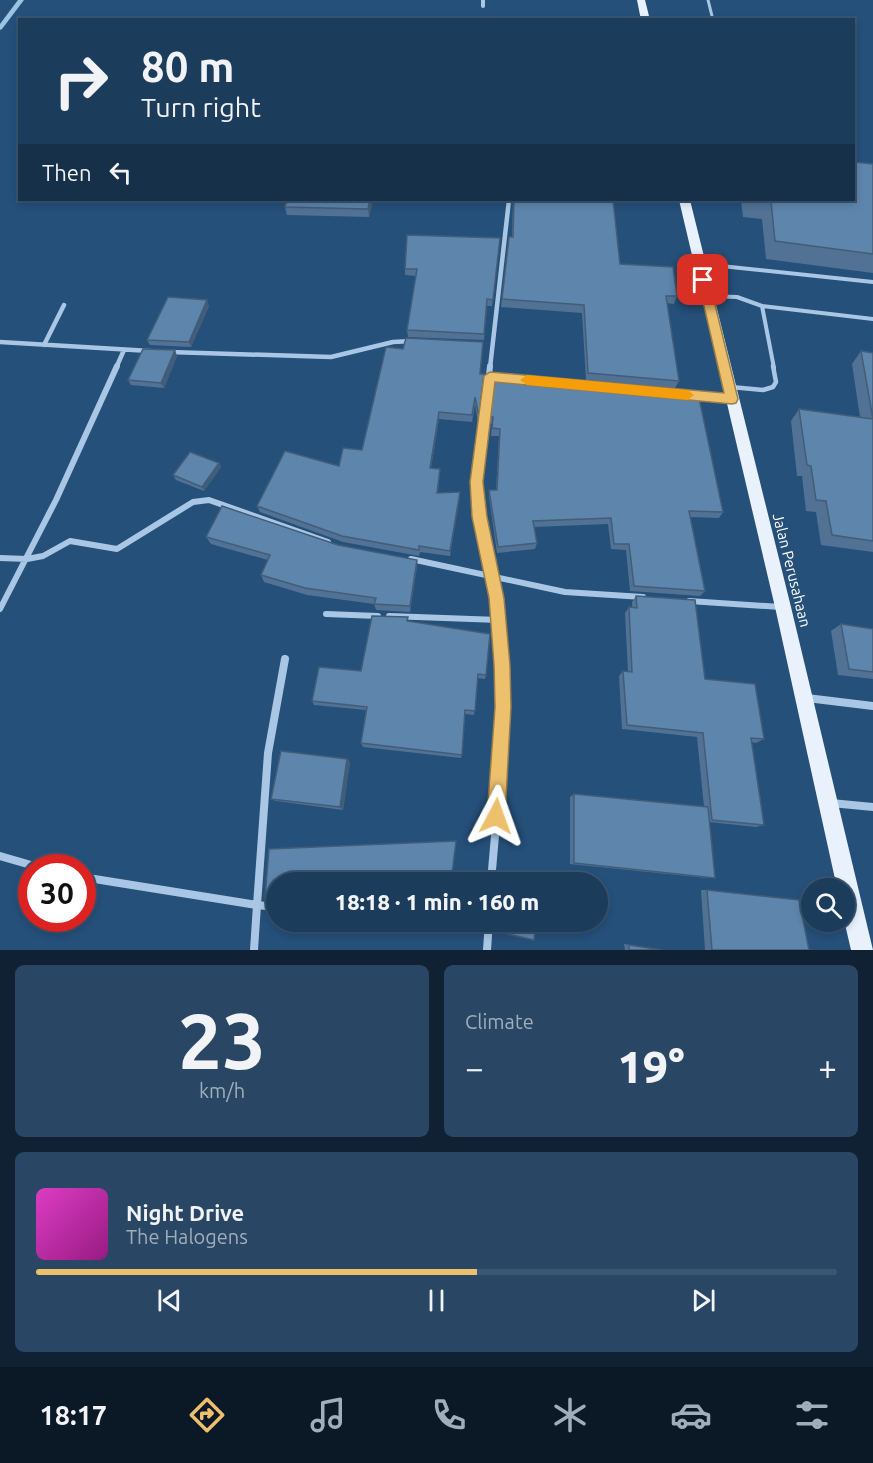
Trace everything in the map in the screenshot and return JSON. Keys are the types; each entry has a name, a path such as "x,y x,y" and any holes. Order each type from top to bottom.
{"main road":[{"path":"641,0 646,18"},
{"name":"Jalan Perusahaan","path":"684,201 783,607 862,950"}],"street":[{"path":"483,0 483,6"},
{"path":"492,872 503,707 499,620 480,517 477,482 509,201"},
{"path":"44,345 64,304"},
{"path":"166,352 331,357 393,342 418,340"},
{"path":"0,342 156,352"},
{"path":"483,344 493,345"},
{"path":"0,609 27,559 124,350"},
{"path":"490,376 502,377"},
{"path":"678,394 730,393"},
{"path":"0,558 27,559 43,556 70,541 117,549 193,502 201,500 209,500 331,543"},
{"path":"399,557 565,592 657,598"},
{"path":"680,600 783,607"},
{"path":"326,614 499,620"},
{"path":"254,950 268,753 285,659"},
{"path":"803,698 873,706"},
{"path":"828,802 873,807"},
{"path":"0,856 18,861"},
{"path":"96,879 266,906"},
{"path":"487,950 488,932"}],"lane":[{"path":"708,0 712,18"},
{"path":"699,264 873,282"},
{"path":"707,296 737,297 762,306 873,320"},
{"path":"730,393 763,390 773,387 776,382 762,306"}],"building":[{"path":"855,162 873,164 873,254 775,241 771,201 855,201"},
{"path":"287,201 370,201 368,209 285,207"},
{"path":"514,201 613,201 620,264 673,267 677,296 666,296 679,381 588,373 584,305 502,299 509,237 513,237"},
{"path":"407,235 500,238 493,300 487,299 484,334 407,330 417,269 405,269"},
{"path":"168,297 207,300 189,342 147,340"},
{"path":"406,338 483,342 480,374 484,374 479,416 475,397 472,415 439,412 430,468 440,469 437,493 460,492 450,551 419,546 419,550 342,536 257,506 285,451 339,466 343,448 362,450 386,347 403,349"},
{"path":"143,349 175,350 161,383 128,380"},
{"path":"861,351 873,353 873,419"},
{"path":"494,374 698,393 723,512 689,511 705,591 634,586 629,544 614,544 611,518 533,521 537,543 498,547 489,490 497,490 500,429 492,428 493,417 490,416"},
{"path":"799,409 873,419 873,541 832,535 826,501 816,500 811,466 807,465"},
{"path":"190,452 219,463 202,487 173,475"},
{"path":"222,506 338,545 417,560 410,606 374,604 376,598 305,588 261,575 270,555 206,537"},
{"path":"636,596 695,600 705,679 755,684 764,739 751,738 764,825 712,820 703,733 627,725 623,671 632,672 629,607 637,608"},
{"path":"372,616 408,617 407,621 490,634 486,675 478,674 475,711 465,710 462,755 361,743 367,707 312,701 319,667 361,671"},
{"path":"841,624 873,629 873,672 849,669"},
{"path":"281,751 347,759 340,807 271,799"},
{"path":"574,794 708,807 715,878 574,863"},
{"path":"456,841 452,872 267,872 269,849"},
{"path":"707,890 799,900 801,932 805,932 809,950 712,950"},
{"path":"503,932 535,932 534,940"},
{"path":"629,945 661,950 629,950"}],"waterway":[{"path":"0,28 21,0"}],"slow traffic":[{"path":"527,380 688,395"}],"route":[{"path":"496,816 503,707 502,665 496,598 480,517 477,482 490,376 732,399 703,280"}]}
